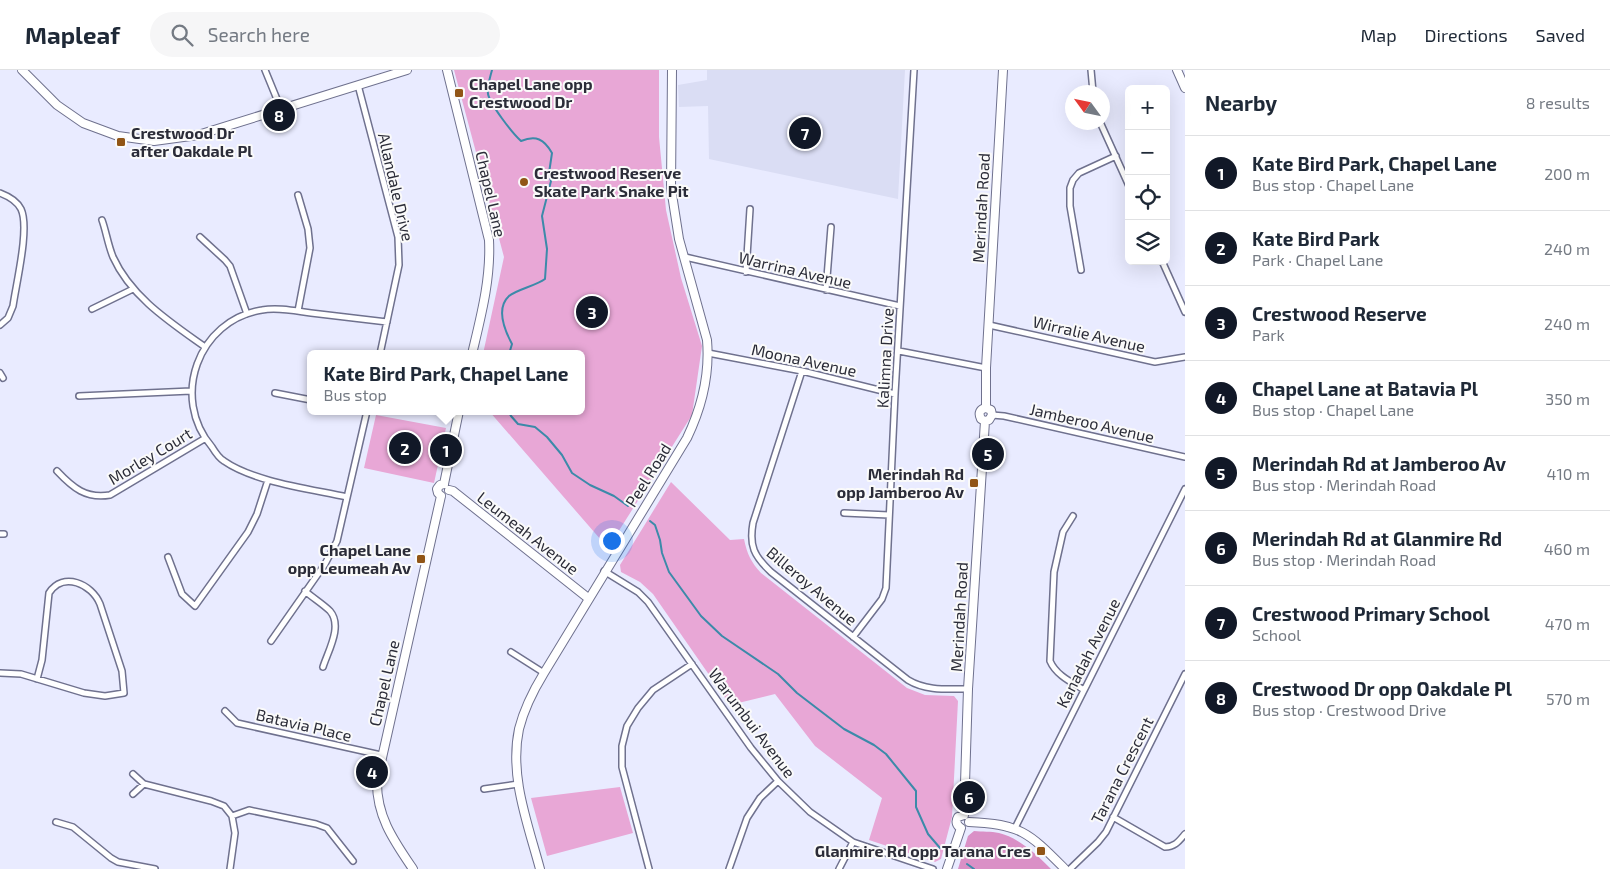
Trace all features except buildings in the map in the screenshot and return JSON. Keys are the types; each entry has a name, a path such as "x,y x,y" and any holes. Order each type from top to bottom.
{"main road":[{"path":"25,71 57,105 76,118 103,132 129,139 163,141 189,137 407,70"},
{"name":"Chapel Lane","path":"447,70 489,240 490,264 487,290 473,350"},
{"name":"Peel Road","path":"540,869 518,784 516,761 519,729 530,696 604,571 687,438 695,422 705,387 708,353 707,340 679,239 671,188 672,70"},
{"name":"Merindah Road","path":"986,408 986,368 1003,70"},
{"path":"1177,70 1185,88"},
{"path":"986,408 991,410 992,415 989,420 985,421 979,415 981,410 986,408"},
{"path":"447,487 458,415"},
{"name":"Merindah Road","path":"964,815 968,689 985,421"},
{"name":"Chapel Lane","path":"413,869 391,836 380,812 377,790 382,755 441,496 448,494 447,487"},
{"name":"Leumeah Avenue","path":"447,487 517,540 588,598"},
{"path":"962,828 956,821 958,817 964,815 970,822"},
{"path":"970,822 990,822 1015,828 1037,841 1065,869"},
{"path":"947,869 962,828 966,827 970,822"}],"street":[{"path":"266,70 281,109"},
{"name":"Kalimna Drive","path":"853,637 882,599 886,588 888,515 914,70"},
{"path":"1091,70 1092,85"},
{"name":"Allandale Drive","path":"358,85 398,237 399,265 381,350"},
{"path":"1104,130 1125,177"},
{"path":"1080,270 1070,206 1070,188 1073,180 1079,173 1116,156"},
{"path":"0,193 16,202 22,210 25,224 12,311 0,325"},
{"path":"298,195 308,229 310,248 298,311"},
{"path":"746,272 750,209"},
{"path":"102,220 113,256 133,289 166,319 205,347"},
{"path":"826,290 831,227"},
{"path":"200,237 230,266 247,314"},
{"name":"Warrina Avenue","path":"684,257 900,306"},
{"path":"1164,265 1185,312"},
{"path":"92,309 133,289"},
{"path":"347,497 268,480 238,470 222,460 204,439 193,411 191,391 196,368 205,347 225,326 247,314 264,309 298,311 387,322"},
{"name":"Wirralie Avenue","path":"989,325 1155,362 1185,357"},
{"path":"899,351 986,368"},
{"name":"Moona Avenue","path":"708,353 802,372 895,394"},
{"name":"Billeroy Avenue","path":"802,372 753,522 751,543 754,552 771,572 918,686 968,689"},
{"path":"79,396 191,391"},
{"path":"275,393 307,399"},
{"path":"271,641 325,564 337,541 366,415"},
{"name":"Jamberoo Avenue","path":"992,415 1004,416 1185,457"},
{"name":"Morley Court","path":"57,470 68,483 85,494 98,497 110,495 204,439"},
{"path":"168,557 182,594 195,606 248,532 257,514 268,480"},
{"name":"Kanadah Avenue","path":"1015,828 1185,489"},
{"path":"844,513 888,515"},
{"path":"1073,516 1063,532 1054,572 1050,662 1052,668 1059,674 1084,690"},
{"name":"Warumbui Avenue","path":"604,571 644,596 751,748 778,782 810,812 853,842 933,869"},
{"path":"0,673 13,673 95,696 124,693 122,671 98,598 88,587 72,582 58,584 51,589 47,596 42,660 37,679"},
{"path":"305,591 330,612 335,619 336,627 323,667"},
{"path":"511,652 544,673"},
{"path":"649,869 622,767 622,746 627,726 638,708 653,690 692,664"},
{"name":"Tarana Crescent","path":"1070,869 1098,842 1113,817 1185,674"},
{"name":"Batavia Place","path":"225,712 237,723 382,755"},
{"path":"133,774 144,784 224,806 232,816 235,833 230,869"},
{"path":"730,869 747,818 760,798 778,782"},
{"path":"133,794 144,784"},
{"path":"484,789 518,784"},
{"path":"232,816 249,810 316,824 327,828 353,860"},
{"path":"1113,817 1165,847 1177,844 1185,834"},
{"path":"56,822 73,827 118,862 155,869"},
{"path":"839,869 853,842"}],"shaded area":[{"path":"454,70 659,70 659,137 666,210 681,278 702,346 692,415 608,548 492,415 585,415 585,350 484,350 504,257"},
{"path":"707,70 905,70 898,199 709,159 708,106 679,107 678,85 707,80"},
{"path":"376,415 446,428 434,483 364,468"},
{"path":"671,482 730,540 744,539 750,558 761,573 907,688 925,695 954,696 958,701 952,817 941,859 935,862 869,840 882,798 815,746 775,694 730,705 653,594 640,582 621,572 620,565"},
{"path":"620,787 633,833 547,856 531,798"},
{"path":"974,831 996,832 1006,835 1033,852 1051,869 958,869 968,836"}],"waterway":[{"path":"492,70 488,94 512,132 521,141 531,138 543,141 552,153 549,173 551,181 542,216 547,249 545,279 512,294 505,301 502,313 504,327 512,344 510,350"},
{"path":"510,415 518,424 535,427 547,437 562,455 572,473 590,485 614,496 628,506"},
{"path":"650,521 655,525 669,572 701,616 722,636 778,674 797,693 844,729 874,745 886,754 916,791 916,807 928,834 940,848"},
{"path":"967,864 974,869"}],"place":[{"name":"Chapel Lane opp Crestwood Dr","path":"459,93"},
{"name":"Crestwood Dr opp Oakdale Pl","path":"279,115"},
{"name":"Crestwood Primary School","path":"805,133"},
{"name":"Crestwood Dr after Oakdale Pl","path":"121,142"},
{"name":"Crestwood Reserve Skate Park Snake Pit","path":"524,182"},
{"name":"Crestwood Reserve","path":"592,312"},
{"name":"Kate Bird Park","path":"405,448"},
{"name":"Kate Bird Park, Chapel Lane","path":"446,450"},
{"name":"Merindah Rd at Jamberoo Av","path":"988,454"},
{"name":"Merindah Rd opp Jamberoo Av","path":"974,483"},
{"name":"Chapel Lane opp Leumeah Av","path":"421,559"},
{"name":"Chapel Lane at Batavia Pl","path":"372,772"},
{"name":"Merindah Rd at Glanmire Rd","path":"969,797"},
{"name":"Glanmire Rd opp Tarana Cres","path":"1041,851"}]}
